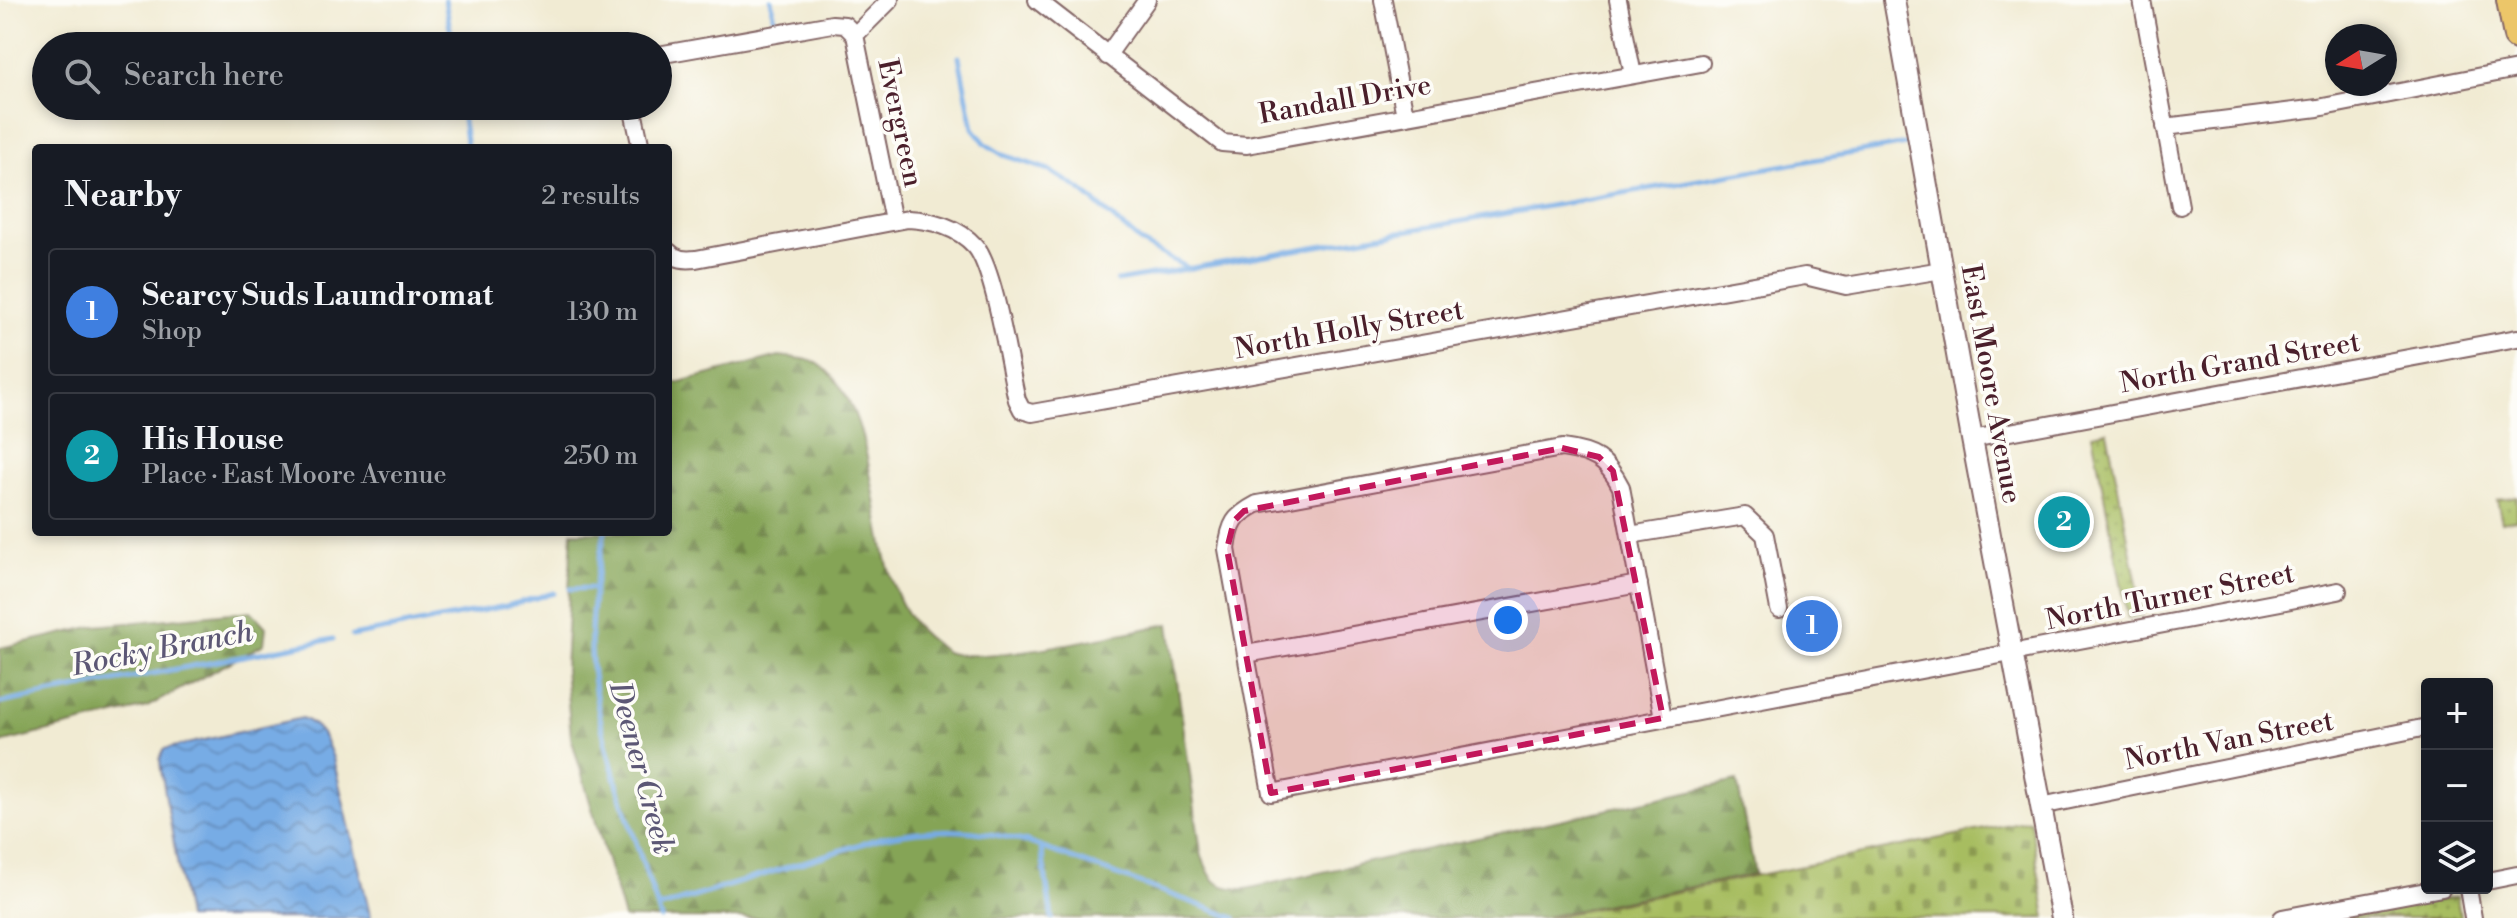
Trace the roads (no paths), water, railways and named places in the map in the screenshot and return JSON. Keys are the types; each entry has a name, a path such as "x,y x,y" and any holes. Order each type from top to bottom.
{"main road":[{"path":"2510,0 2517,36"}],"street":[{"path":"672,53 832,24 845,25 855,35 890,0"},
{"name":"Randall Drive","path":"1037,0 1222,143 1247,145 1701,63"},
{"path":"1107,56 1147,0"},
{"path":"1383,0 1405,116"},
{"path":"1618,0 1633,75"},
{"name":"East Moore Avenue","path":"1894,0 2062,918"},
{"path":"2142,0 2180,206"},
{"name":"Evergreen","path":"855,35 893,221"},
{"path":"2165,127 2318,108 2517,69"},
{"path":"635,120 640,144"},
{"name":"North Holly Street","path":"893,221 922,220 949,227 975,246 990,275 1017,400 1022,410 1032,413 1805,276 1846,286 1942,270"},
{"path":"672,256 684,260 696,259 893,221"},
{"name":"North Grand Street","path":"1972,439 2517,338"},
{"path":"1639,584 1246,654 1227,549 1234,521 1257,504 1562,448 1581,450 1599,457 1613,471 1621,487 1639,584 1663,718"},
{"path":"1630,535 1745,516 1765,535 1779,609"},
{"name":"North Turner Street","path":"1246,654 1271,793 2338,591"},
{"name":"North Van Street","path":"2041,806 2421,728"},
{"path":"2493,880 2517,875"},
{"path":"2282,918 2421,892"},
{"path":"2469,894 2473,918"}],"water":[{"path":"302,718 318,729 333,758 371,918 187,918 161,770 160,759 164,749"}],"waterway":[{"name":"Deener Creek","path":"445,0 451,32"},
{"path":"771,0 775,23"},
{"path":"959,57 973,128 986,144 1003,155 1049,170 1081,190 1142,243 1188,268"},
{"name":"Deener Creek","path":"463,120 466,144"},
{"path":"1117,281 1906,144"},
{"name":"Deener Creek","path":"604,536 592,615 591,648 596,696 610,760 661,918"},
{"name":"Rocky Branch","path":"570,589 593,588"},
{"name":"Rocky Branch","path":"352,636 506,606 554,593"},
{"name":"Rocky Branch","path":"0,703 333,639"},
{"path":"658,908 880,838 954,831 1027,842 1235,918"},
{"path":"1041,848 1052,918"}],"place":[{"name":"His House","path":"2064,522"},
{"name":"Searcy Suds Laundromat","path":"1812,626"}]}
